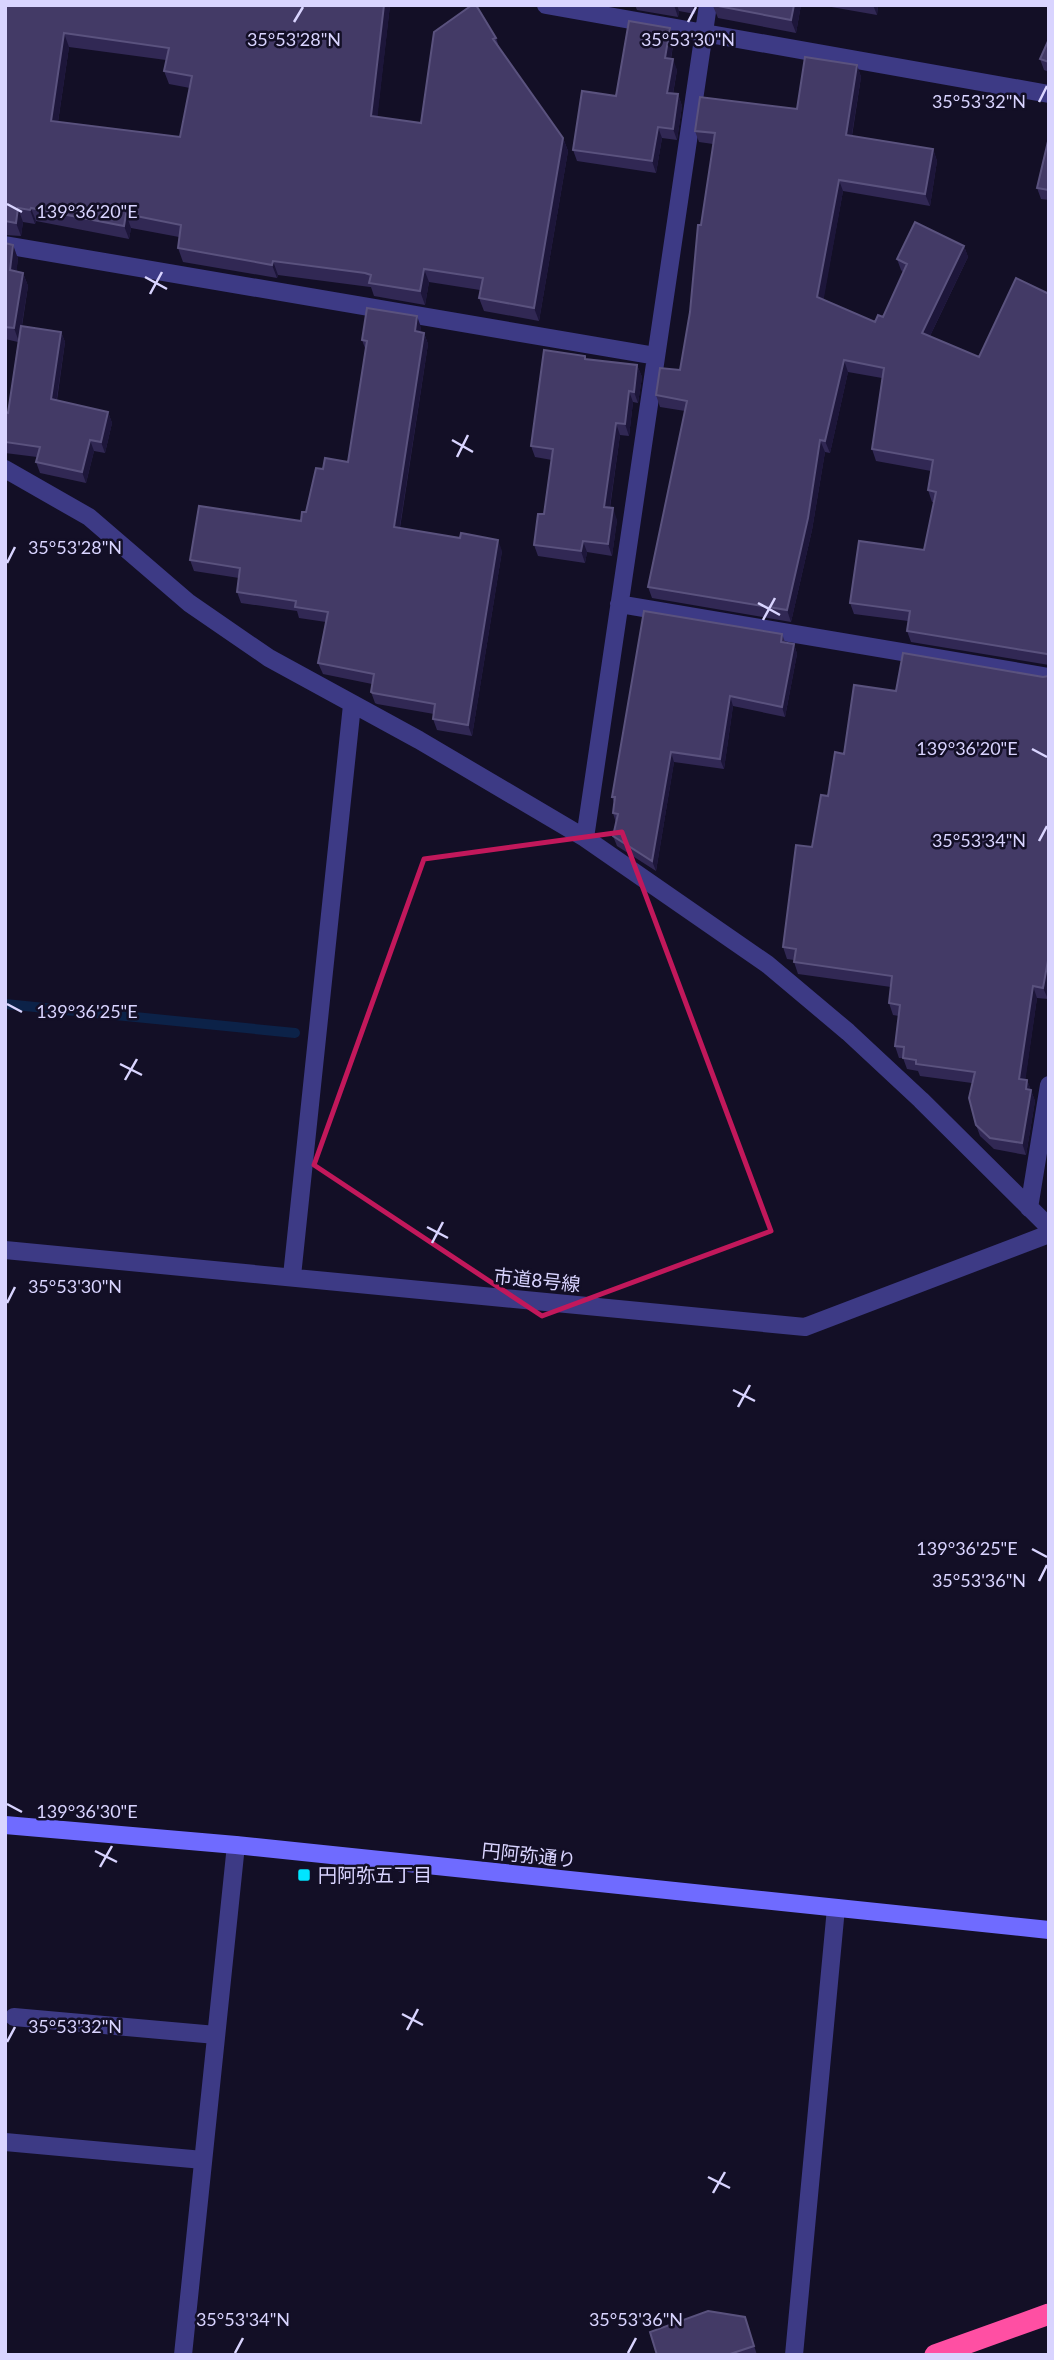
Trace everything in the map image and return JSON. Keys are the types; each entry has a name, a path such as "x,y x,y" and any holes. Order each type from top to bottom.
{"highway":[{"path":"935,2355 1049,2314"}],"street":[{"path":"546,5 1049,94"},
{"path":"585,838 708,5"},
{"path":"5,246 656,356"},
{"path":"5,469 89,517 189,603 269,658 419,740 585,838 767,964 848,1032 1049,1227"},
{"path":"618,604 1049,677"},
{"path":"292,1276 352,705"},
{"path":"1029,1208 1049,1085"},
{"name":"市道8号線","path":"5,1250 804,1327 1049,1234"},
{"name":"円阿弥通り","path":"5,1825 236,1845 1049,1930"},
{"path":"183,2355 236,1845"},
{"path":"794,2355 836,1908"},
{"path":"14,2017 216,2035"},
{"path":"5,2142 203,2160"}],"highlighted area":[{"path":"622,832 771,1231 542,1316 314,1165 424,859"}],"building":[{"path":"5,5 384,5 371,116 421,123 434,32 472,5 476,5 496,38 493,39 563,138 534,308 479,298 483,278 424,269 420,291 369,283 371,275 365,273 273,261 272,265 178,248 181,225 126,214 124,226 31,208 18,208 16,223 5,221","holes":["64,33 169,48 164,71 192,76 180,137 51,121"]},
{"path":"713,5 794,5 791,20"},
{"path":"629,21 670,28 665,58 673,59 667,93 678,94 673,129 658,127 652,161 573,150 582,91 616,96"},
{"path":"1049,39 1049,62 1040,59"},
{"path":"805,57 857,65 846,135 933,149 925,194 839,180 817,297 875,322 878,315 883,317 907,264 897,259 915,222 964,246 922,333 979,357 1016,278 1049,294 1049,656 907,631 910,611 850,603 859,541 924,550 936,492 928,490 933,460 872,449 884,368 844,360 825,441 820,440 808,518 787,610 648,587 687,401 656,395 660,368 680,370 690,312 698,225 701,225 715,133 695,131 700,97 797,109"},
{"path":"1049,137 1049,190 1037,188"},
{"path":"5,243 13,245 10,270 23,273 14,328 5,327"},
{"path":"367,308 417,316 415,331 424,333 394,527 460,538 461,533 498,540 468,725 433,719 435,704 371,692 374,674 318,663 328,612 295,607 296,601 237,592 240,568 190,560 199,506 301,521 302,512 306,512 316,468 323,469 325,458 348,462 367,341 362,340"},
{"path":"21,326 61,332 51,399 108,412 101,442 90,440 82,472 36,462 40,447 5,442 5,412 8,413"},
{"path":"544,350 585,356 585,359 637,365 634,392 629,391 625,424 616,423 604,507 613,508 608,544 583,541 581,551 534,545 538,514 544,514 553,449 531,446"},
{"path":"644,611 782,634 781,642 794,644 782,707 730,696 720,759 671,752 652,861 613,836 618,814 613,813 615,797 612,797"},
{"path":"903,653 1049,676 1049,955 1043,988 1033,986 1019,1079 1027,1080 1026,1089 1031,1090 1022,1143 990,1138 976,1125 969,1098 975,1072 916,1064 916,1060 903,1058 904,1047 895,1046 900,1005 889,1003 892,976 794,962 796,949 783,947 796,845 812,847 821,795 828,796 835,752 844,754 854,685 896,691"},
{"path":"708,2311 745,2317 754,2346 727,2355 657,2355 650,2332"}],"waterway":[{"path":"5,1004 295,1033"}],"place":[{"name":"円阿弥五丁目","path":"304,1875"}]}
